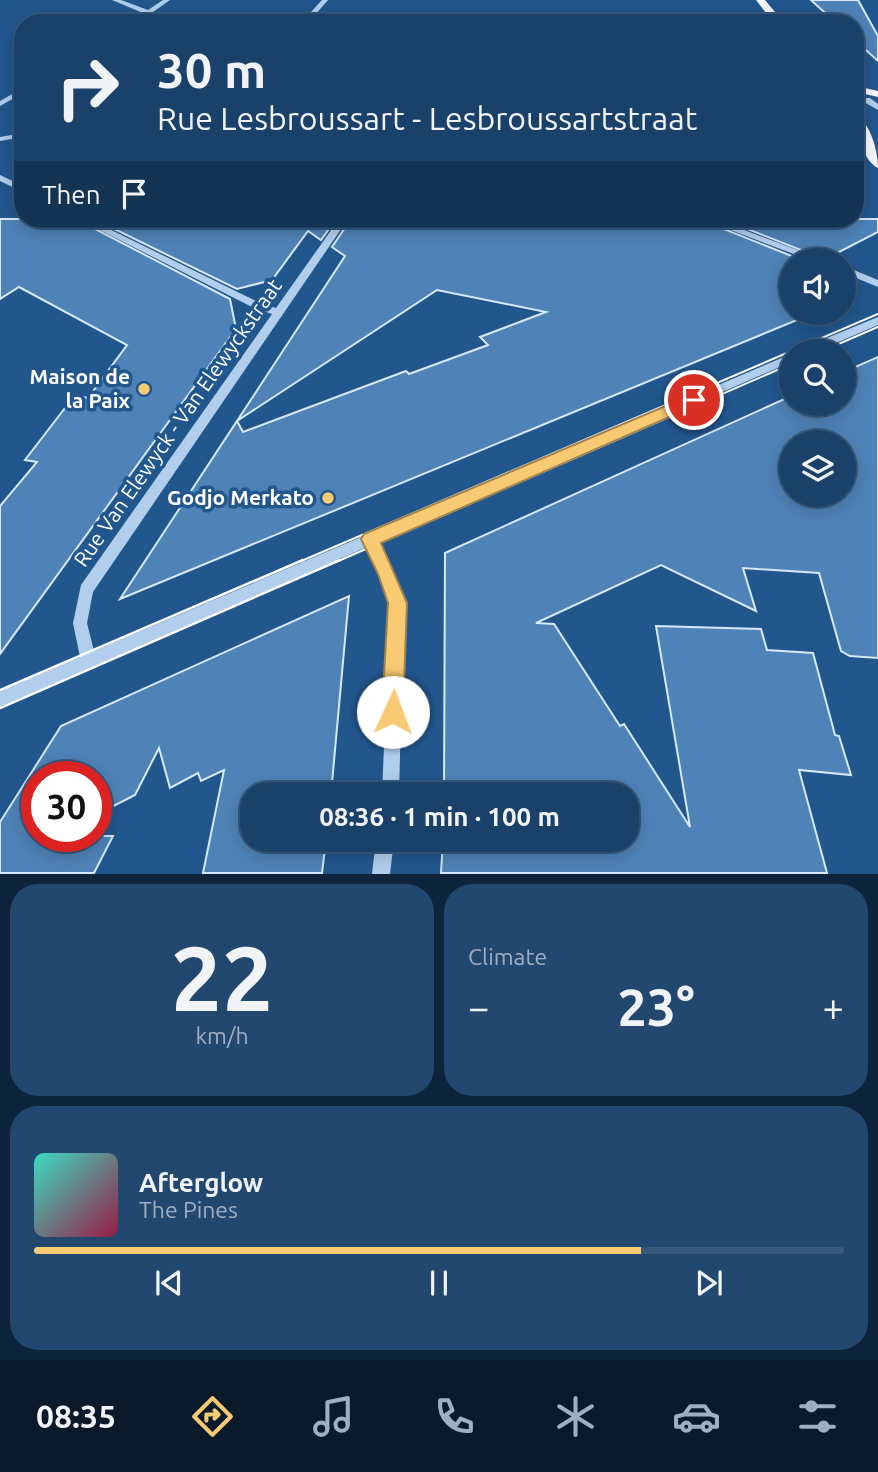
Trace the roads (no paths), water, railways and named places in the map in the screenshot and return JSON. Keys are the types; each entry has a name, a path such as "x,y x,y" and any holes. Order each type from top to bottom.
{"main road":[{"path":"760,0 772,14"},
{"path":"864,135 878,164"}],"street":[{"path":"115,0 154,14"},
{"path":"146,14 167,0"},
{"path":"312,14 324,0"},
{"path":"867,100 878,108"},
{"path":"100,228 258,306 278,312"},
{"name":"Rue Van Elewyck - Van Elewyckstraat","path":"88,661 80,623 86,590 337,228"},
{"path":"732,228 786,248"},
{"path":"856,274 878,284"},
{"path":"835,339 878,321"},
{"path":"0,699 779,363"},
{"path":"370,539 387,573 397,603 390,782"},
{"path":"382,873 384,852"}],"tram line":[{"path":"299,562 878,314"},
{"path":"850,339 878,327"},
{"path":"336,562 779,369"},
{"path":"0,690 303,560"},
{"path":"0,708 340,560"}],"place":[{"name":"Maison de la Paix","path":"144,389"},
{"name":"Godjo Merkato","path":"328,498"}]}
